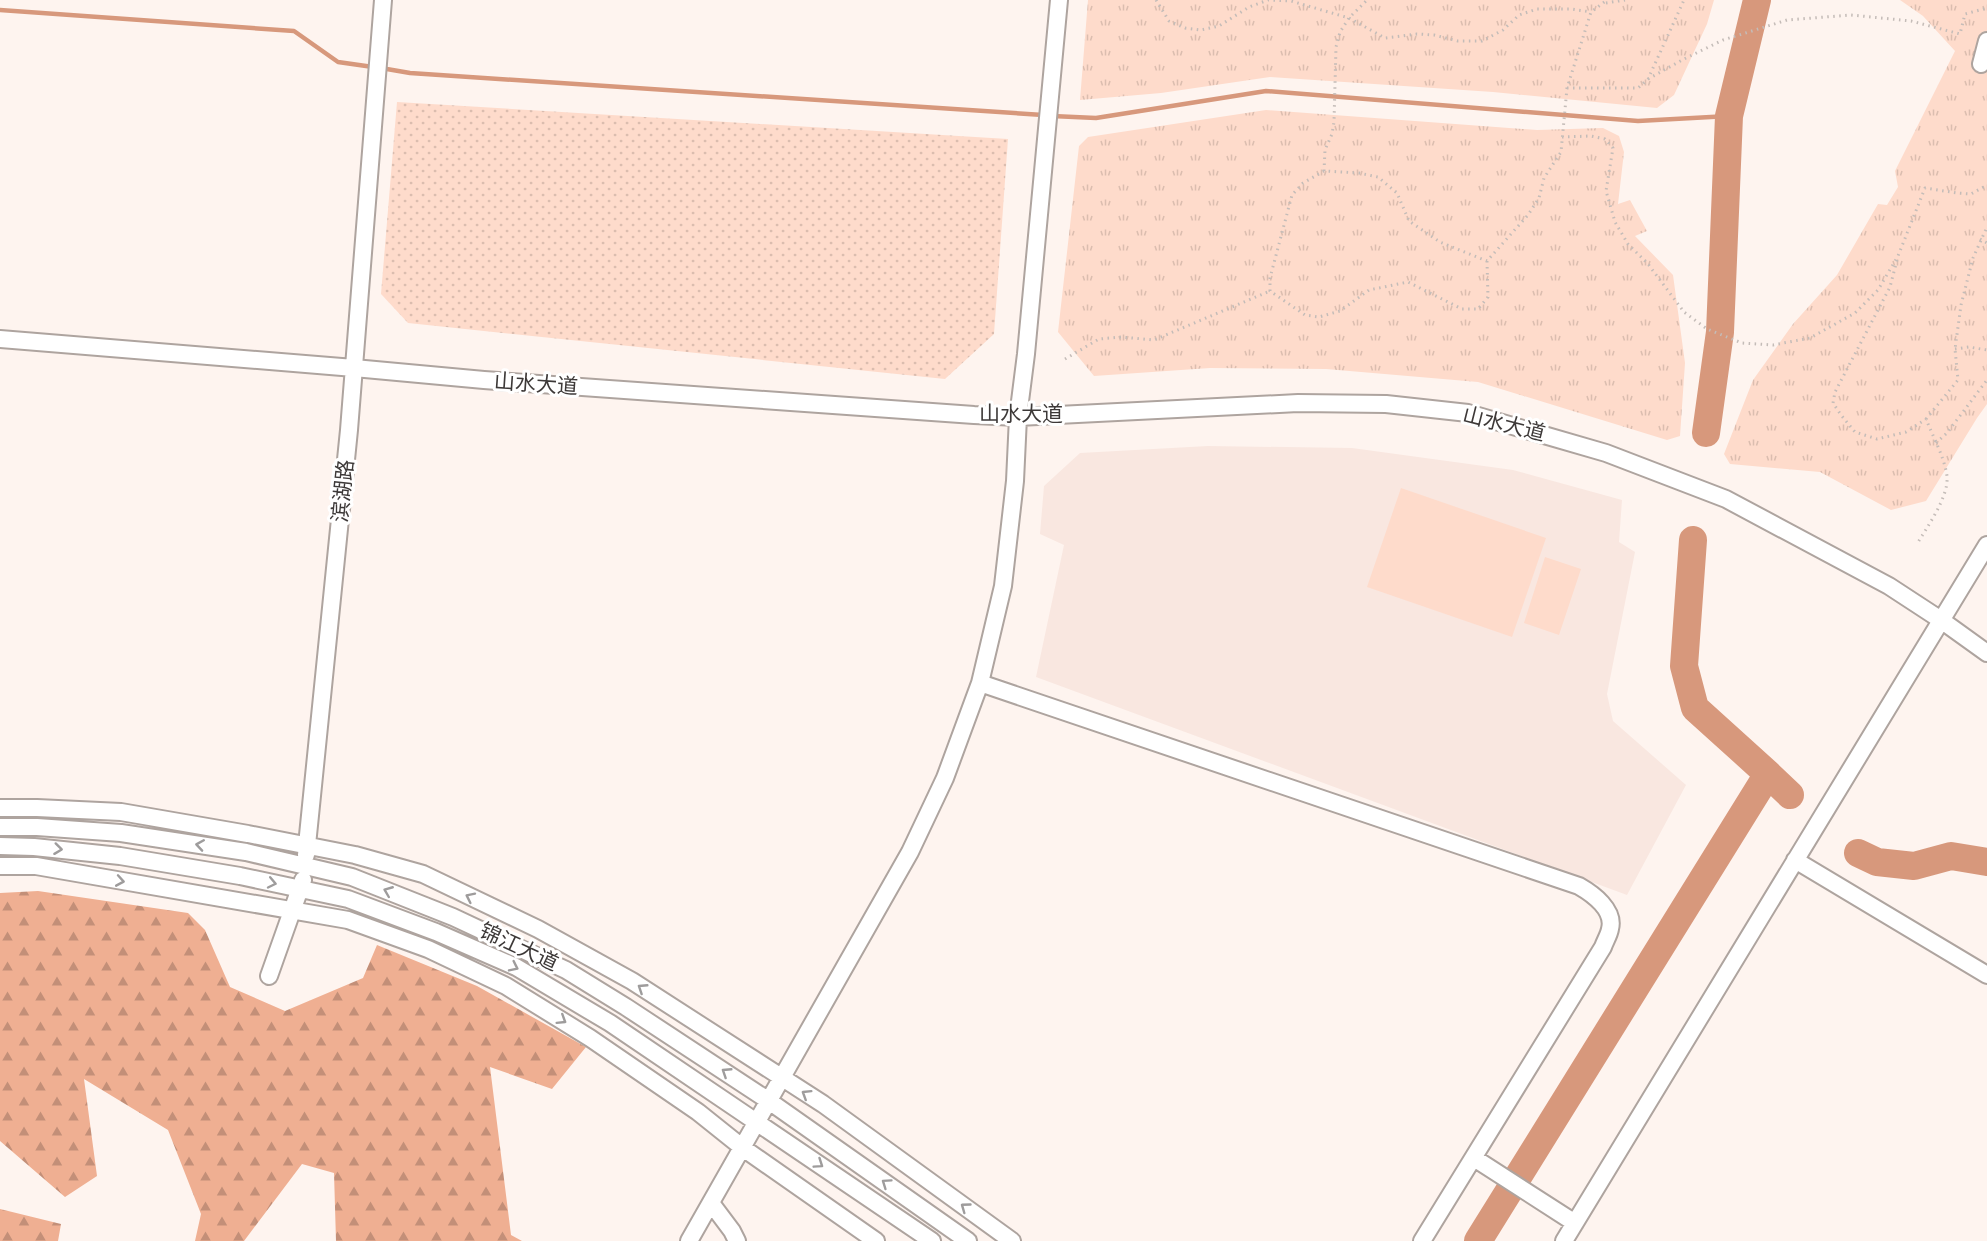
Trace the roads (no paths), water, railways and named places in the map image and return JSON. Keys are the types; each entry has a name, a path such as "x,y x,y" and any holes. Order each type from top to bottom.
{"street":[{"name":"滨湖路","path":"269,976 304,878 354,368 383,0"},
{"path":"689,1241 910,852 945,778 980,683 1003,586 1015,481 1018,417 1059,0"},
{"path":"1981,64 1987,41"},
{"name":"山水大道","path":"0,339 484,380 1018,417 1298,404 1386,404 1468,413 1606,453 1726,499 1889,586 1987,653"},
{"path":"1564,1241 1987,545"},
{"path":"980,683 1568,882 1596,896 1606,909 1611,927 1603,947 1422,1241"},
{"path":"0,808 121,812 355,855 423,874 538,929 632,981 823,1104 1012,1241"},
{"name":"锦江大道","path":"0,827 37,827 121,833 246,852 352,877 441,912 566,970 626,1007 769,1101 968,1241"},
{"name":"锦江大道","path":"0,846 34,847 120,856 240,876 348,899 436,932 516,967 610,1023 932,1241"},
{"path":"1795,860 1987,975"},
{"path":"0,866 36,866 348,920 428,949 506,986 590,1038 698,1112 743,1148 876,1241"},
{"path":"1474,1158 1575,1223"},
{"path":"711,1203 737,1241"}],"waterway":[{"path":"1706,433 1720,332 1729,116 1757,0"},
{"path":"0,10 294,31 338,62 373,67"},
{"path":"381,68 410,73 1043,115"},
{"path":"1052,116 1096,118 1266,91 1638,121 1729,116"},
{"path":"1478,1241 1768,774 1695,708 1684,666 1693,540"},
{"path":"1768,774 1790,795"},
{"path":"1858,853 1877,862 1914,866 1951,856 1987,862"}]}
